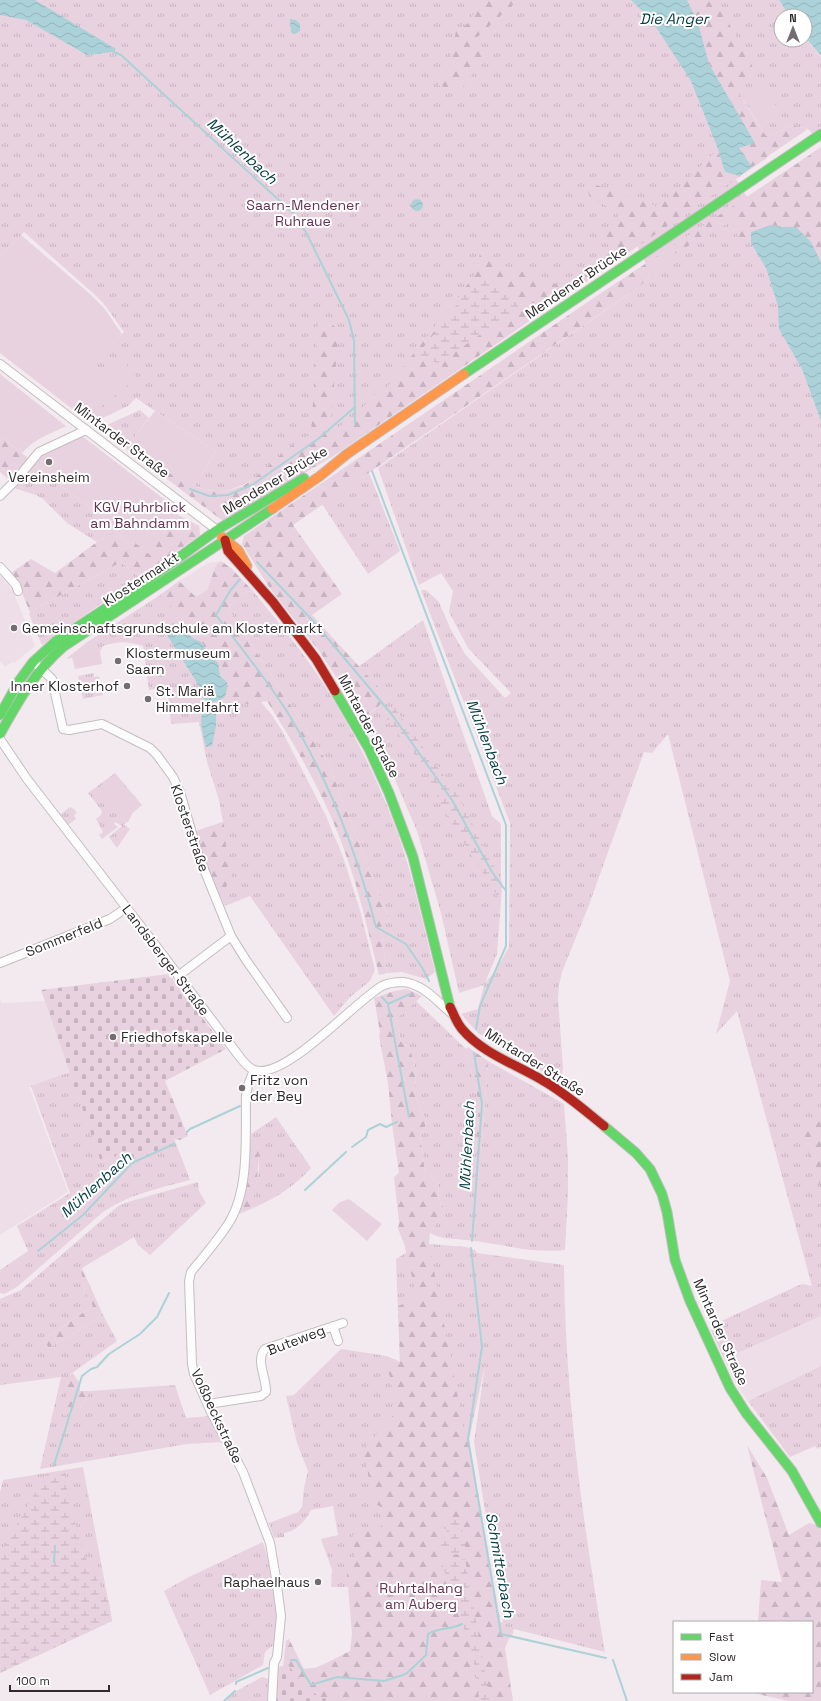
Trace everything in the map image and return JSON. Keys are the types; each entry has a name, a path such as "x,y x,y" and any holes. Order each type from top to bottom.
{"main road":[{"name":"Mendener Brücke","path":"225,540 320,476 347,454 821,134"},
{"name":"Mendener Brücke","path":"217,530 312,472 347,454"},
{"name":"Mintarder Straße","path":"217,530 225,540 238,550 256,582 316,659 369,748 389,793 413,857 452,1013 462,1029 475,1041 498,1056 543,1080 564,1094 636,1152 650,1169 664,1200 675,1260 690,1301 730,1388 746,1413 792,1471 821,1523"},
{"name":"Klostermarkt","path":"0,734 31,681 37,665 56,641 138,587 217,530"},
{"name":"Klostermarkt","path":"0,715 19,681 37,665 225,540"}],"street":[{"name":"Mintarder Straße","path":"0,364 217,530"},
{"path":"0,496 40,452 86,430"},
{"path":"0,567 9,576 18,591"},
{"name":"Klosterstraße","path":"37,665 52,679 63,729 69,730 102,724 150,748 166,766 180,792 199,857 231,936 287,1018"},
{"name":"Landsberger Straße","path":"0,739 5,744 27,779 178,976 247,1065 254,1070"},
{"name":"Sommerfeld","path":"0,963 110,919 126,908"},
{"path":"178,976 231,936"},
{"path":"254,1070 262,1071 274,1068 291,1058 322,1036 383,985 393,982 410,983 418,986 452,1013"},
{"path":"429,994 439,995 446,992"},
{"name":"Voßbeckstraße","path":"254,1070 248,1085 246,1096 244,1168 241,1193 230,1221 191,1272 189,1281 192,1364 194,1374 243,1472 270,1543 281,1616 277,1657 274,1663 272,1701"},
{"name":"Buteweg","path":"208,1404 261,1396 266,1392 261,1358 261,1353 265,1349 343,1323"},
{"name":"Buteweg","path":"333,1326 338,1341"}],"shaded area":[{"path":"221,561 216,565 207,590 196,597 179,581 208,563"},
{"name":"Gemeinschaftsgrundschule am Klostermarkt","path":"0,576 13,591 35,646 14,663 12,662 5,667 0,661"},
{"path":"0,998 1,1003 45,1001 70,1072 29,1087 68,1192 0,1235"},
{"path":"821,1316 821,1366 748,1401 736,1384 724,1359"}],"green space":[{"name":"Saarn-Mendener Ruhraue","path":"0,0 779,0 784,8 773,8 773,48 813,47 821,57 821,143 808,129 791,125 771,136 766,136 742,98 762,136 767,158 736,179 747,197 821,147 821,1316 724,1359 711,1330 715,1324 797,1286 803,1284 812,1286 737,1011 716,1034 730,981 668,734 652,753 644,752 589,905 562,972 558,998 563,1068 560,1082 478,1033 461,1014 478,1009 484,985 459,993 441,913 417,831 378,740 365,718 388,698 358,667 423,620 492,816 501,824 501,902 497,954 485,983 496,970 509,947 510,823 421,590 426,590 439,602 450,628 465,654 505,698 511,693 468,648 449,612 453,591 441,573 419,585 378,468 639,287 651,275 636,243 267,495 253,479 238,487 225,491 211,491 194,486 216,452 136,398 128,406 92,423 71,408 101,380 89,366 124,332 104,304 94,294 24,232 0,257"},
{"path":"467,0 515,0 514,4 476,38 480,42 483,60 459,92 438,85 448,71 456,31 470,22 474,12"},
{"path":"687,0 717,0 756,76 743,82 738,93 766,136 771,136 791,125 808,129 752,167 739,148 755,142 709,64 698,23"},
{"path":"758,82 777,107 759,120 741,94"},
{"path":"821,148 821,262 811,242 796,227 771,225 751,232 751,243 740,242 732,221 658,263 652,274 639,287 293,525 342,594 312,615 388,698 363,719 320,652 269,587 242,544 244,536 601,293"},
{"path":"718,149 725,172 740,176 332,457 223,521 124,447 129,444 166,471 194,486 208,490 223,491 237,488 250,482 289,448 311,434 318,323 323,318 339,330 330,431 350,421 375,394 385,390 478,271 480,251 505,266 559,285 609,251 610,243 595,229 610,227 619,215 602,203 590,198 585,181 659,207"},
{"path":"21,235 90,294 104,308 122,334 90,366 101,380 124,361 137,378 92,414 79,400 71,408 0,353 0,257"},
{"path":"482,277 514,295 519,308 439,363 416,357 475,281"},
{"path":"0,374 66,426 37,440 22,453 0,436"},
{"path":"140,410 149,418 129,444 124,447 100,428"},
{"path":"155,411 216,452 194,486 184,483 129,444"},
{"path":"0,436 28,458 21,470 10,480 0,472"},
{"name":"KGV Ruhrblick am Bahndamm","path":"82,436 178,510 150,555 134,542 131,545 116,532 117,528 33,465 43,455"},
{"path":"33,465 117,528 116,532 97,542 67,523 43,499 36,495 14,488"},
{"path":"369,473 400,551 368,574 322,504"},
{"path":"176,514 199,526 200,535 139,577 121,562 30,612 16,579 11,573 31,559 55,573 97,542 116,532 131,545 134,542 164,534 167,525"},
{"path":"221,561 231,568 253,591 245,592 228,608 329,765 389,920 382,923 381,929 387,973 379,975 356,885 339,835 321,795 289,737 267,701 249,704 221,700 224,698 218,663 207,653 198,634 160,595 179,581 196,597 207,590 216,565"},
{"path":"121,562 139,577 42,645 29,614 30,612"},
{"path":"168,590 271,714 282,731 326,816 343,857 360,910 375,970 370,981 350,997 334,1016 250,896 225,906 211,875 196,831 223,822 219,800 207,762 199,722 171,724 167,687 149,690 143,646 127,642 114,643 103,646 100,651 66,659 87,642"},
{"path":"253,591 300,650 315,672 344,718 370,768 392,818 415,891 435,972 426,979 402,972 387,973 381,929 382,923 389,920 329,765 228,608 245,592"},
{"path":"100,651 102,664 75,669 72,657"},
{"path":"94,673 94,677 99,676 103,695 83,699 78,676"},
{"path":"394,707 458,795 502,882 501,902 446,814 422,764 387,720"},
{"path":"115,773 142,805 133,812 128,822 124,825 130,829 117,848 109,837 122,826 115,822 114,824 118,827 102,839 99,835 103,832 96,819 101,815 102,811 88,793"},
{"path":"115,774 141,806 126,818 100,786"},
{"path":"70,807 77,813 74,815 76,819 69,824 61,814"},
{"path":"223,822 226,846 234,870 221,898 198,842 196,831"},
{"path":"169,974 226,1049 165,1081 188,1136 180,1140 174,1139 165,1148 133,1161 129,1150 101,1162 41,990"},
{"name":"Ruhrtalhang am Auberg","path":"407,989 422,996 396,1019 401,1042 410,1048 416,1071 415,1095 426,1120 425,1127 420,1135 425,1172 439,1184 438,1198 445,1210 430,1233 429,1244 466,1440 469,1440 501,1625 504,1629 512,1631 505,1648 513,1701 326,1701 311,1699 283,1667 286,1641 289,1639 304,1669 316,1668 350,1651 352,1634 346,1562 355,1557 353,1534 380,1529 387,1511 373,1502 365,1457 367,1445 396,1412 390,1377 384,1361 394,1359 400,1362 398,1306 417,1299 405,1246 398,1229 399,1221 394,1177 399,1173 388,1083 379,1036 380,1032 374,998 394,991"},
{"path":"416,1001 466,1049 479,1103 475,1154 481,1154 488,1061 564,1104 568,1157 568,1195 565,1250 540,1251 478,1241 443,1238 430,1233 445,1210 438,1198 439,1184 425,1172 420,1135 425,1127 426,1120 415,1095 416,1071 410,1048 401,1042 396,1019"},
{"path":"468,1047 488,1061 481,1154 475,1154 479,1103 466,1049"},
{"path":"70,1072 101,1162 129,1150 132,1157 172,1133 190,1180 145,1192 113,1206 103,1212 17,1287 4,1294 0,1293 0,1270 28,1251 17,1226 70,1193 31,1086"},
{"path":"276,1117 311,1168 298,1181 283,1192 251,1209 259,1169 259,1144 251,1143 251,1134"},
{"path":"818,1120 821,1125 821,1189 802,1133 807,1121"},
{"path":"249,1143 259,1143 256,1185 251,1209 237,1215 245,1192"},
{"path":"198,1182 199,1191 206,1203 150,1255 138,1245 134,1237 82,1268 81,1271 85,1292 93,1306 43,1340 49,1348 103,1315 117,1341 68,1376 80,1408 90,1391 175,1385 186,1418 209,1416 223,1442 187,1444 40,1469 61,1377 0,1385 0,1299 21,1290 118,1206"},
{"path":"349,1199 382,1224 367,1241 332,1210 340,1202"},
{"path":"429,1244 466,1247 475,1250 477,1253 564,1265 568,1362 577,1459 589,1556 605,1652 514,1629 512,1636 505,1642 334,1701 302,1684 284,1661 292,1656 303,1669 315,1668 360,1652 350,1608 349,1587 331,1587 332,1570 321,1539 338,1535 333,1506 311,1510 297,1528 284,1533 284,1537 274,1538 269,1523 298,1512 302,1507 308,1471 297,1443 286,1396 294,1395 341,1349 387,1356 400,1362 396,1259 406,1253 405,1246","holes":["485,1365 474,1442 503,1622 498,1622 469,1440"]},
{"path":"82,1268 103,1315 49,1348 43,1340 93,1306 85,1292 81,1271"},
{"path":"821,1366 821,1447 817,1449 815,1446 790,1457 748,1401"},
{"path":"73,1373 80,1384 80,1391 90,1391 80,1408 64,1416 68,1376"},
{"path":"747,1445 767,1478 789,1535 809,1523 818,1525 821,1530 821,1701 789,1701 753,1693 813,1693 813,1621 758,1621 761,1580 782,1582"},
{"path":"83,1467 112,1621 0,1673 0,1492 3,1480"},
{"path":"64,1471 71,1510 85,1556 109,1602 112,1621 0,1673 0,1554 46,1474"},
{"path":"456,1517 460,1520 466,1551 456,1555 438,1551 435,1546 440,1536 446,1533 447,1530 443,1528 441,1524 445,1519"},
{"path":"263,1542 270,1568 274,1592 276,1643 265,1652 263,1665 210,1695 164,1591 187,1578"},
{"path":"465,1559 490,1701 480,1701 473,1655 441,1561"},
{"path":"288,1665 303,1684 318,1696 336,1701 275,1701 278,1667"},
{"path":"262,1677 269,1679 267,1701 224,1701 231,1694"}],"water":[{"path":"0,0 35,0 116,49 113,52 87,55 26,20 0,15"},
{"name":"Die Anger","path":"631,0 687,0 698,23 709,64 755,143 739,148 752,167 740,176 725,172 718,149 691,81 652,21"},
{"path":"779,0 821,0 821,56 813,46 813,8 784,8"},
{"path":"290,19 296,20 300,24 300,31 295,34 291,32"},
{"path":"415,199 419,199 423,205 419,211 415,211 411,207 411,203"},
{"path":"771,225 796,227 811,242 821,262 821,421 802,369 779,329 778,306 766,268 751,243 751,232"},
{"path":"171,627 181,628 194,639 201,642 207,653 218,663 220,676 227,682 226,695 222,699 209,703 201,697 199,686 167,635"},
{"path":"204,708 211,708 216,712 216,726 212,746 206,747 201,722"}],"waterway":[{"name":"Mühlenbach","path":"112,51 121,55 293,213 307,234 349,320 354,341 355,424"},
{"path":"190,489 209,496 228,495 252,485 318,439 355,407"},
{"name":"Mühlenbach","path":"372,471 506,825 506,946 480,1006 476,1029"},
{"path":"257,562 314,622 393,716 452,800 492,872 506,891"},
{"path":"240,579 230,591 216,615 283,705 318,768 351,845 376,927 406,944 423,969 429,981"},
{"path":"409,1117 388,1004 410,994"},
{"name":"Mühlenbach","path":"382,997 388,1004"},
{"name":"Mühlenbach","path":"472,1241 482,1104 474,1053"},
{"name":"Mühlenbach","path":"187,1132 190,1129 240,1106"},
{"path":"352,1147 366,1137 368,1130 380,1124 386,1127 397,1122"},
{"name":"Mühlenbach","path":"38,1251 83,1215 132,1163 174,1144"},
{"path":"305,1190 346,1152"},
{"name":"Schmitterbach","path":"471,1248 482,1347 468,1439 501,1634 606,1658"},
{"path":"54,1465 82,1376 91,1369 97,1367 109,1354 140,1334 157,1317 169,1293"},
{"path":"54,1562 55,1546"},
{"path":"291,1660 296,1660 311,1685 337,1677 384,1681 406,1674 426,1655 428,1634 437,1630 462,1624"},
{"name":"Schmitterbach","path":"613,1660 627,1701"},
{"path":"236,1684 236,1682 268,1668"},
{"path":"224,1701 235,1691"}],"traffic: fast":[{"path":"464,374 821,134"},
{"path":"0,715 19,681 33,662 56,641 138,587 217,530 304,478"},
{"path":"0,734 20,699 44,666 63,647 272,509"},
{"path":"335,691 369,749 389,793 413,857 450,1007"},
{"path":"604,1126 636,1153 650,1169 662,1194 667,1212 675,1260 690,1301 730,1388 746,1413 792,1471 821,1523"}],"traffic: slow":[{"path":"272,509 320,476 347,454 464,374"},
{"path":"222,537 238,550 247,566"}],"traffic: jam":[{"path":"225,540 228,551 273,602 316,659 335,691"},
{"path":"450,1007 460,1026 479,1045 499,1058 532,1074 558,1090 604,1126"}],"place":[{"name":"Vereinsheim","path":"49,462"},
{"name":"Gemeinschaftsgrundschule am Klostermarkt","path":"14,628"},
{"name":"Klostermuseum Saarn","path":"118,661"},
{"name":"Inner Klosterhof","path":"127,686"},
{"name":"St. Mariä Himmelfahrt","path":"148,699"},
{"name":"Friedhofskapelle","path":"113,1037"},
{"name":"Fritz von der Bey","path":"242,1088"},
{"name":"Raphaelhaus","path":"318,1582"}]}
